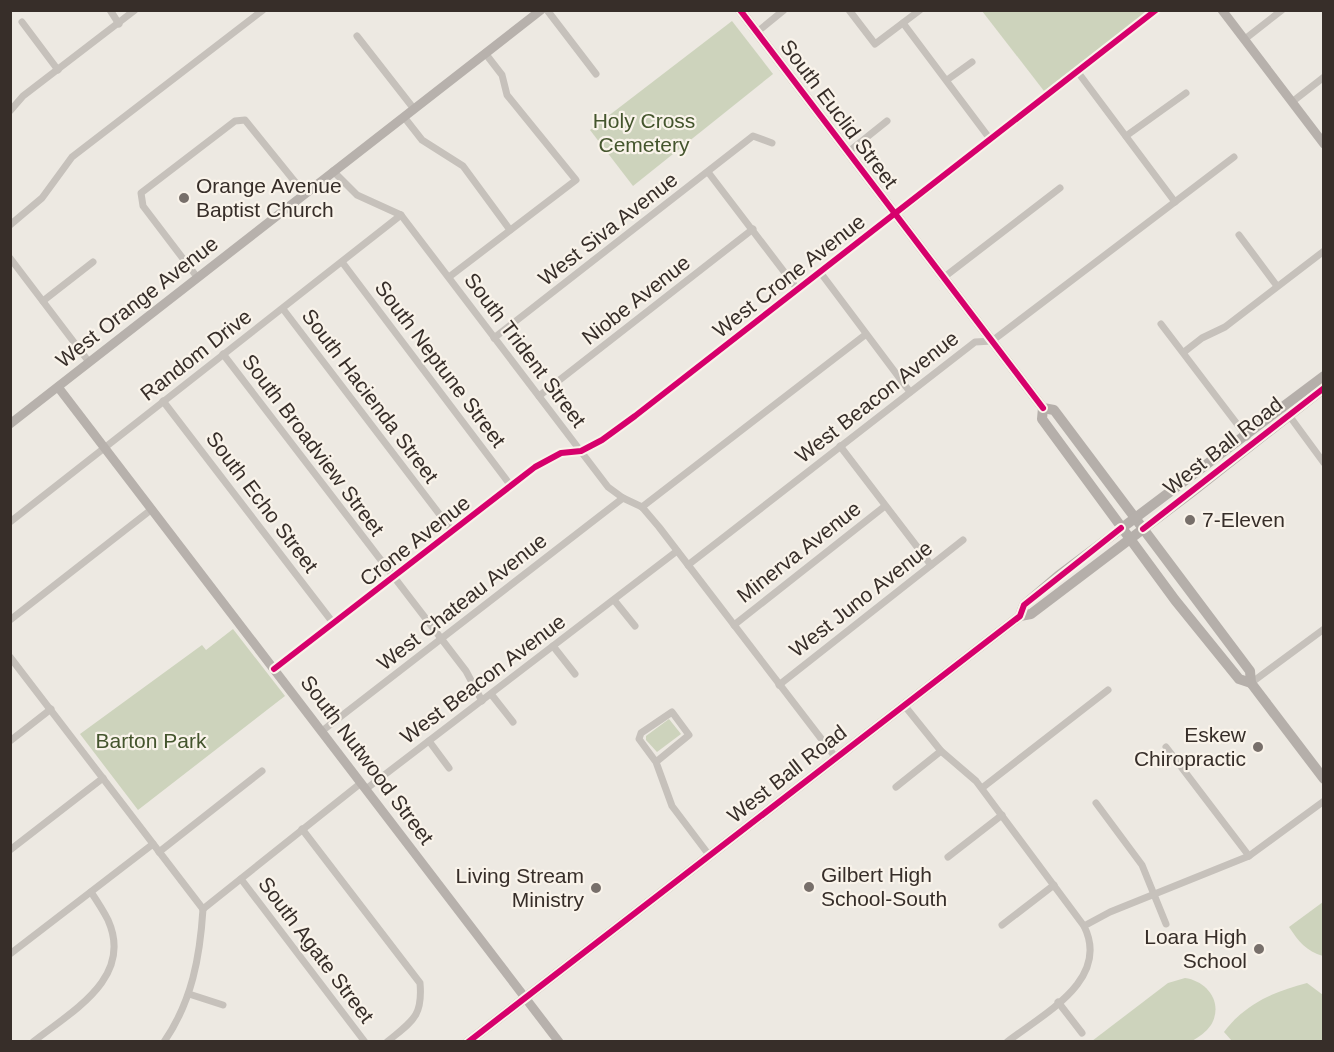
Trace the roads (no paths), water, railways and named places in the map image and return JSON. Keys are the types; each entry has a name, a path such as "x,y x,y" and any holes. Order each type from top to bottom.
{"main road":[{"name":"South Euclid Street","path":"740,10 1043,408 1042,419 1121,528 1239,679 1251,683"},
{"name":"West Ball Road","path":"1286,411 1323,376"},
{"name":"West Ball Road","path":"468,1041 1020,615 1024,605 1134,518 1248,440 1286,411 1323,388"},
{"name":"South Euclid Street","path":"1043,408 1054,410 1250,671 1251,683 1323,779"},
{"name":"West Ball Road","path":"1020,615 1031,614 1143,530 1248,440"}],"street":[{"path":"110,10 119,24"},
{"path":"10,111 23,96 135,10"},
{"path":"10,225 42,198 72,157 262,10"},
{"name":"West Orange Avenue","path":"10,424 541,10"},
{"path":"547,10 596,74"},
{"path":"756,33 784,10"},
{"path":"849,10 875,44 920,10"},
{"name":"West Crone Avenue","path":"581,451 610,434 798,290 1156,10"},
{"path":"1222,10 1323,144"},
{"path":"1245,39 1282,10"},
{"path":"22,22 58,70"},
{"path":"903,23 990,139"},
{"path":"357,36 414,109"},
{"path":"449,277 576,180 507,95 502,75 485,53"},
{"path":"947,80 972,62"},
{"path":"1077,71 1175,202"},
{"path":"1292,102 1323,77"},
{"path":"1126,136 1186,93"},
{"path":"404,117 422,140 463,166 510,230"},
{"path":"197,277 143,206 141,193 235,120 245,120 304,193"},
{"path":"847,153 887,122"},
{"name":"West Siva Avenue","path":"494,338 753,136 772,143"},
{"name":"West Beacon Avenue","path":"688,565 975,342 992,340 1234,157"},
{"name":"South Trident Street","path":"333,171 357,195 401,215 608,487 623,498 642,507 836,758"},
{"path":"708,171 798,290"},
{"path":"943,278 1060,188"},
{"name":"Random Drive","path":"10,522 401,215"},
{"name":"Niobe Avenue","path":"539,396 753,229"},
{"path":"1239,235 1277,286"},
{"path":"1184,352 1202,338 1225,327 1323,251"},
{"path":"10,258 89,362"},
{"path":"43,301 93,262"},
{"name":"South Neptune Street","path":"342,262 511,486"},
{"path":"820,272 910,392"},
{"name":"South Hacienda Street","path":"283,309 453,532"},
{"path":"1161,324 1248,440"},
{"path":"642,507 865,334"},
{"name":"South Broadview Street","path":"223,354 466,671 482,701"},
{"name":"South Nutwood Street","path":"58,387 559,1041"},
{"name":"South Echo Street","path":"163,401 334,624"},
{"path":"1286,411 1323,463"},
{"path":"840,447 931,565"},
{"name":"Crone Avenue","path":"274,669 395,578 511,486 561,453 581,451"},
{"name":"West Chateau Avenue","path":"322,731 623,498"},
{"name":"Minerva Avenue","path":"734,625 885,506"},
{"path":"10,620 152,510"},
{"name":"West Juno Avenue","path":"779,685 963,540"},
{"name":"West Beacon Avenue","path":"203,909 302,829 429,741 677,551"},
{"path":"614,600 635,627"},
{"path":"1251,683 1323,629"},
{"path":"553,646 575,674"},
{"path":"10,657 203,909 200,953 189,994 176,1024 164,1041"},
{"path":"982,788 1108,690"},
{"path":"491,694 513,722"},
{"path":"904,705 941,751 982,788 1084,926 1091,944 1088,969 1080,984 1007,1041"},
{"path":"10,741 51,710"},
{"path":"656,762 689,735 672,712 639,737 656,762 672,806 709,855"},
{"path":"429,741 448,768"},
{"path":"1166,747 1249,856"},
{"path":"896,787 941,751"},
{"path":"159,852 262,771"},
{"path":"10,850 103,778"},
{"path":"1084,926 1110,912 1249,856 1323,801"},
{"path":"1096,803 1138,860 1166,924"},
{"path":"948,856 1002,815"},
{"path":"302,829 420,983 422,1005 414,1020 387,1041"},
{"path":"10,954 153,844"},
{"name":"South Agate Street","path":"241,879 365,1041"},
{"path":"1002,925 1054,885"},
{"path":"33,1041 98,991 109,970 114,945 108,920 91,892"},
{"path":"189,994 223,1005"},
{"path":"1058,1002 1082,1033"}],"place":[{"name":"Orange Avenue Baptist Church","path":"184,198"},
{"name":"7-Eleven","path":"1190,520"},
{"name":"Eskew Chiropractic","path":"1258,747"},
{"name":"Gilbert High School-South","path":"809,887"},
{"name":"Living Stream Ministry","path":"596,888"},
{"name":"Loara High School","path":"1259,949"}],"park label":[{"name":"Holy Cross Cemetery","path":"644,133"},
{"name":"Barton Park","path":"151,741"}]}
